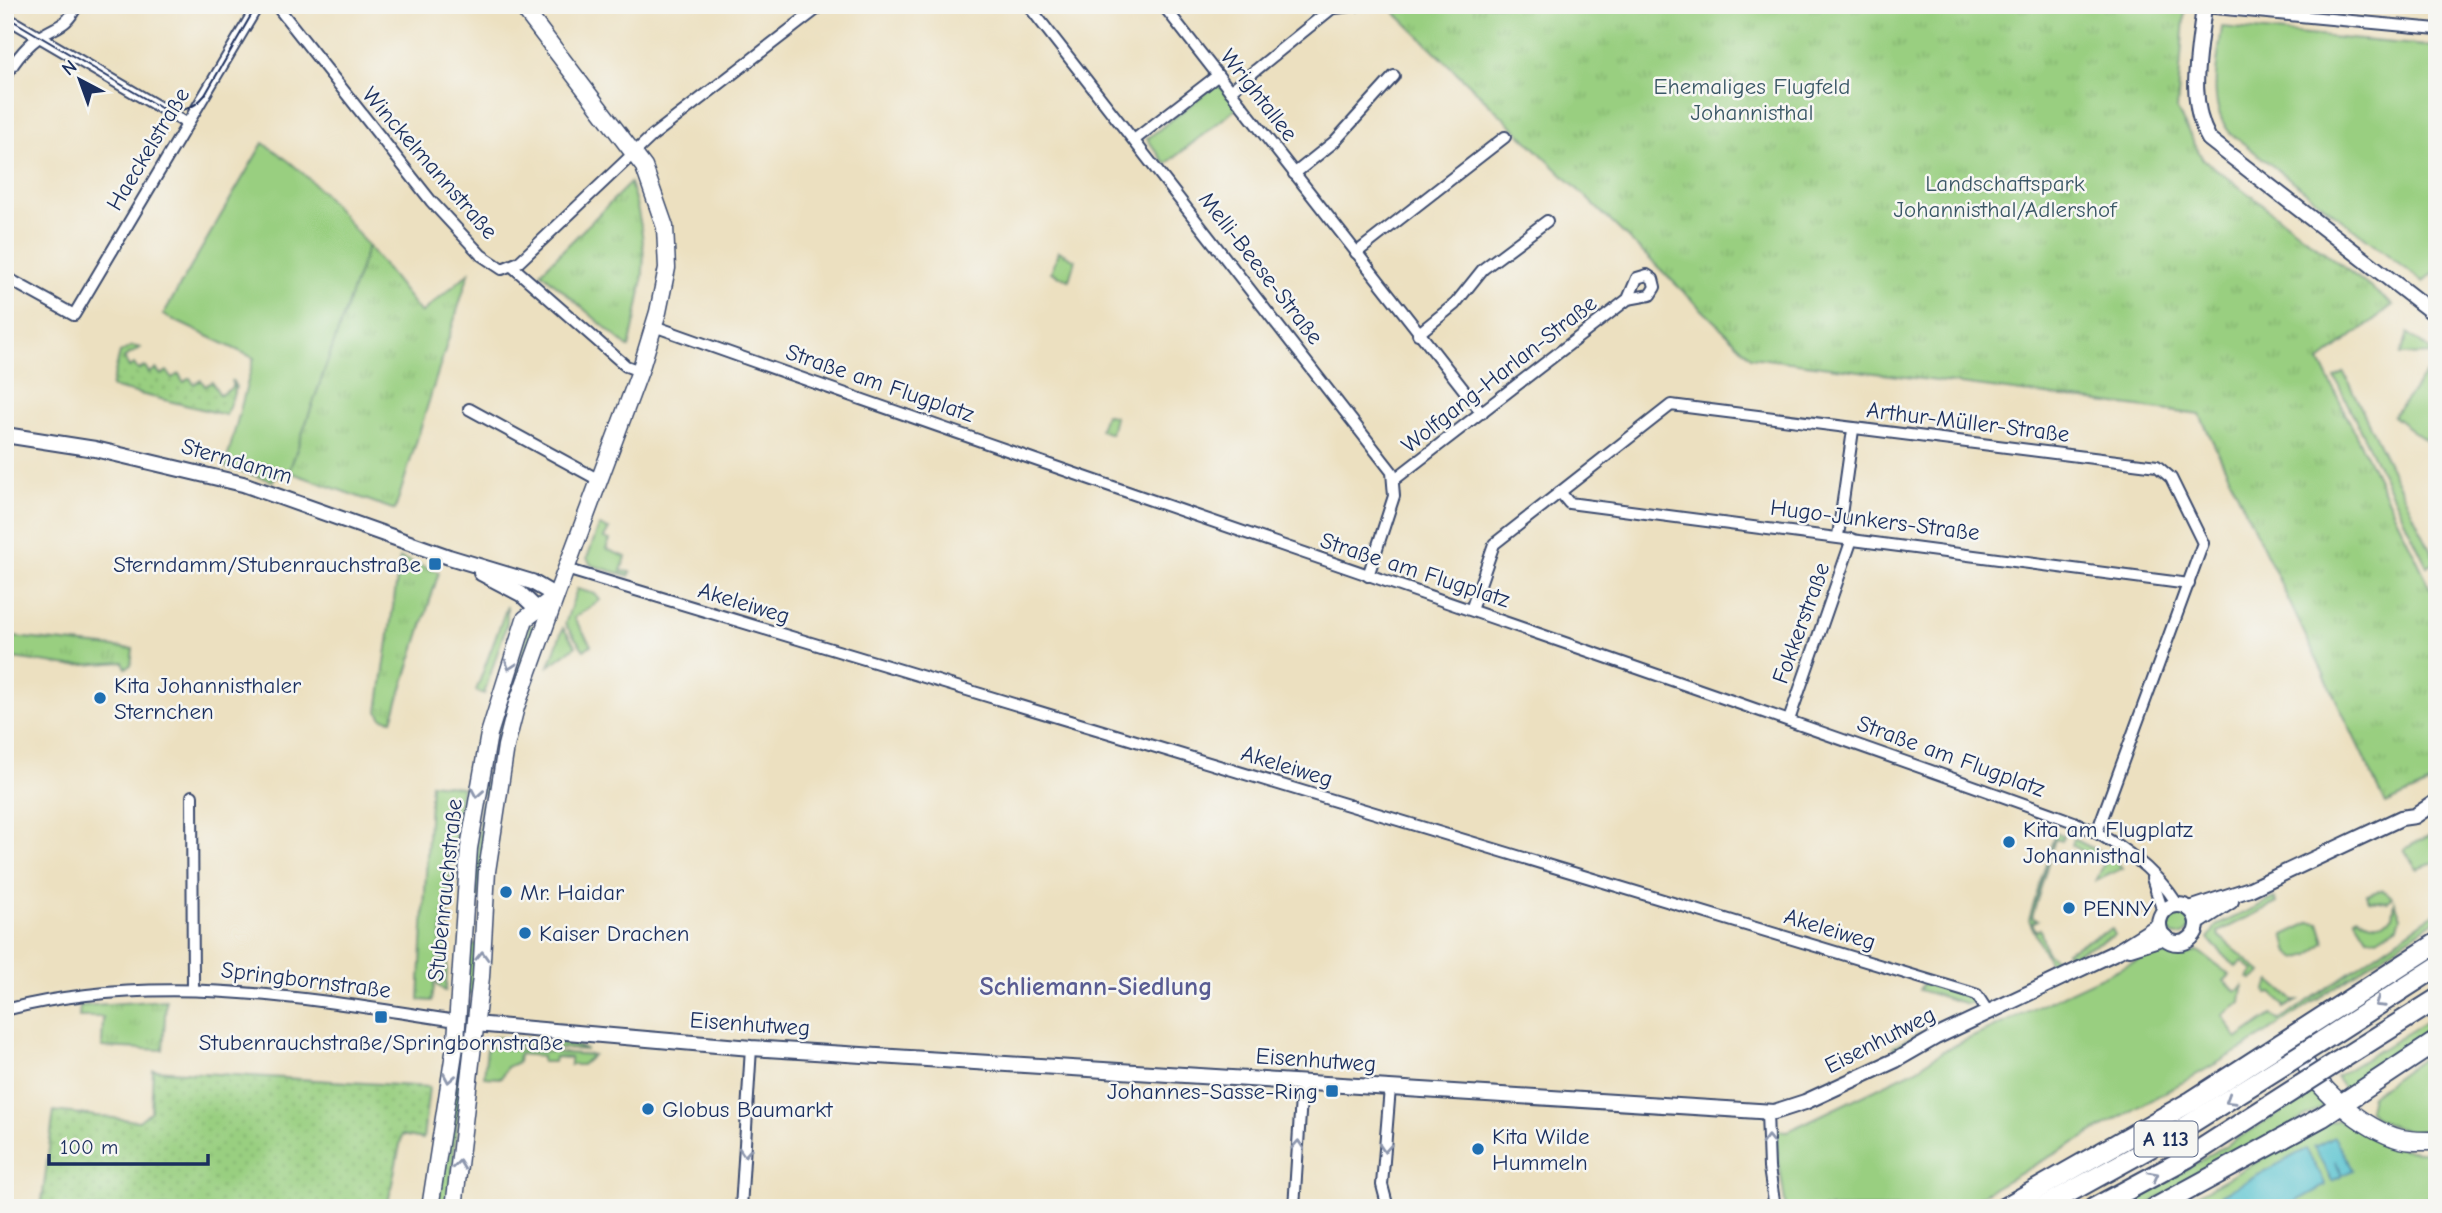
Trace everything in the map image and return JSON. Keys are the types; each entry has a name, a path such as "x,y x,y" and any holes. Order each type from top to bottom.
{"highway":[{"path":"2004,1208 2163,1118 2437,943"},
{"name":"A 113","path":"2041,1208 2166,1139 2437,967"},
{"name":"A 113","path":"2094,1208 2186,1158 2437,999"},
{"path":"2155,1208 2342,1105 2437,1041"}],"main road":[{"name":"Stubenrauchstraße","path":"454,1208 475,1024 487,871 506,746 555,596 640,371 665,286 665,227 648,174 635,151 521,5"},
{"name":"Stubenrauchstraße","path":"430,1208 456,1021 461,928 479,784 491,726 525,619 555,596"},
{"path":"456,1021 475,1024"},
{"path":"2295,1035 2304,1040 2335,1087 2342,1105 2374,1128 2396,1138 2437,1142"}],"street":[{"path":"5,77 17,57 40,36 66,24 77,5"},
{"name":"Haeckelstraße","path":"5,277 74,315 258,5"},
{"name":"Winckelmannstraße","path":"276,5 435,206 486,259 502,269 513,267 626,366 640,371"},
{"path":"513,267 635,151 822,5"},
{"name":"Melli-Beese-Straße","path":"1028,5 1387,463 1395,479"},
{"path":"1230,92 1336,7 1359,5"},
{"path":"2437,29 2204,6 2195,98 2200,120 2209,139 2437,316"},
{"name":"Wrightallee","path":"1167,7 1217,76 1482,413"},
{"path":"5,17 188,124"},
{"path":"1134,140 1217,76"},
{"name":"Wrightallee","path":"1294,174 1334,142 1394,76"},
{"path":"1356,253 1505,137"},
{"path":"1419,334 1455,304 1483,270 1547,221"},
{"name":"Wolfgang-Harlan-Straße","path":"1395,479 1628,299"},
{"name":"Straße am Flugplatz","path":"654,326 1789,720 2097,832 2121,846 2184,907"},
{"name":"Arthur-Müller-Straße","path":"1471,610 1494,544 1671,405 1853,430 2157,466 2171,478 2203,543 2097,832"},
{"path":"469,409 599,480"},
{"name":"Fokkerstraße","path":"1838,536 1853,430"},
{"name":"Sterndamm","path":"5,435 96,449 230,481 532,582 555,596"},
{"path":"1368,576 1394,496 1395,479"},
{"name":"Hugo-Junkers-Straße","path":"1560,492 1569,503 1838,536 2189,584"},
{"name":"Fokkerstraße","path":"1789,720 1852,539"},
{"name":"Sterndamm","path":"449,556 515,591 538,610"},
{"name":"Akeleiweg","path":"566,569 1968,992 1977,995 1988,1012"},
{"name":"Springbornstraße","path":"192,796 192,989"},
{"name":"Eisenhutweg","path":"2162,925 2174,942 2184,942 2192,936 2196,923 2250,889 2400,818 2404,812 2437,802"},
{"name":"Straße am Flugplatz","path":"2151,875 2162,925"},
{"name":"Eisenhutweg","path":"475,1024 751,1048 1767,1112 1783,1110 1805,1102 2118,951 2162,925 2184,907 2250,889"},
{"path":"2184,907 2196,923"},
{"name":"Springbornstraße","path":"5,1010 128,990 192,989 287,995 456,1021"},
{"path":"741,1208 751,1048"},
{"path":"1294,1208 1302,1082"},
{"path":"1388,1208 1382,1185 1390,1088"},
{"path":"1767,1112 1769,1168 1775,1208"}],"green space":[{"name":"Landschaftspark Johannisthal/Adlershof","path":"1387,5 2185,5 2177,110 2202,158 2393,305 2320,361 2437,601 2437,781 2386,804 2200,415 1751,357"},
{"path":"2222,27 2437,47 2437,271 2423,282 2230,133 2218,109 2216,96 2216,68"},
{"path":"1218,83 1238,107 1166,164 1147,139"},
{"path":"263,143 307,177 368,246 289,472 285,471 283,478 275,476 273,481 225,467 254,358 163,315"},
{"path":"630,183 641,227 643,266 639,304 629,348 541,272"},
{"path":"368,246 421,313 469,273 395,510 289,472"},
{"path":"1059,251 1075,260 1069,280 1051,272"},
{"path":"2408,333 2435,354 2401,355"},
{"path":"132,346 140,348 124,358 129,367 134,364 138,370 145,366 149,373 156,369 161,375 167,371 172,378 179,374 183,382 190,378 194,384 201,380 205,386 212,382 220,395 233,387 232,380 236,387 226,415 111,387 120,353"},
{"path":"2437,360 2437,449 2393,416"},
{"path":"2344,373 2436,561 2427,566 2335,378"},
{"path":"1105,414 1115,417 1111,434 1100,430"},
{"path":"599,526 609,529 604,538 610,540 606,549 626,557 621,571 631,572 629,576 591,565 587,558"},
{"path":"400,558 439,572 392,720 382,718 378,711"},
{"path":"577,589 595,594 600,600 574,618 591,645 584,650 565,624"},
{"path":"507,606 507,623 484,694 476,691"},
{"path":"529,625 537,628 510,702 491,796 482,794"},
{"path":"563,628 576,646 549,666"},
{"path":"5,636 133,649 131,665 126,668 123,662 70,666 5,657"},
{"path":"431,783 462,787 432,1001 419,1000"},
{"path":"481,803 490,805 473,934 470,932"},
{"path":"2055,833 2063,835 2062,841 2055,839 2032,918 2038,920 2032,923 2036,931 2040,929 2047,953 2059,961 2050,965 2029,920"},
{"path":"2432,834 2437,840 2437,862 2417,869 2404,849"},
{"path":"2074,839 2108,856 2123,868 2096,881 2104,864 2072,845"},
{"path":"2383,890 2392,897 2388,902 2369,900 2367,894"},
{"path":"2275,898 2277,903 2218,932 2219,936 2262,973 2252,980 2249,978 2254,971 2242,961 2236,967 2208,939 2216,926"},
{"path":"2395,902 2401,917 2398,926 2378,939 2367,937 2355,918 2359,916 2372,923 2385,921 2393,916"},
{"path":"449,908 446,991 445,991 437,985"},
{"path":"2178,912 2189,919 2190,924 2183,935 2178,936 2167,929 2166,924 2173,913"},
{"path":"2437,912 2437,919 2244,1048 1958,1208 1786,1208 1774,1130 1788,1131 1915,1070 1947,1049 2153,953 2182,957 2198,951 2230,975 2224,981 2236,992 2243,986 2241,1003 2223,1015 2237,1039 2272,1015 2279,1021"},
{"path":"2311,922 2319,923 2325,942 2310,955 2297,959 2289,953 2284,935"},
{"path":"2112,929 2115,935 2069,956 2066,951"},
{"path":"468,944 477,944 474,994 465,993"},
{"path":"2271,981 2293,1000 2298,1000 2284,1008 2284,1004 2272,993 2267,994 2266,989"},
{"path":"1923,983 1973,998 1974,1001 1967,1004 1919,990"},
{"path":"166,1000 163,1050 102,1047 103,1017 79,1017 80,1006"},
{"path":"2437,1015 2437,1033 2346,1091 2336,1077"},
{"path":"1941,1023 1940,1029 1897,1054 1893,1046"},
{"path":"494,1037 571,1044 587,1050 496,1044"},
{"path":"459,1046 464,1046 449,1208 437,1208"},
{"path":"487,1047 593,1055 582,1065 570,1065 570,1058 555,1057 554,1062 542,1062 542,1056 519,1054 518,1062 507,1067 501,1078 484,1077"},
{"path":"2437,1047 2437,1131 2419,1132 2390,1125 2368,1110 2371,1096"},
{"path":"153,1070 429,1087 423,1139 402,1135 387,1208 41,1208 54,1111 139,1121 151,1111"},
{"path":"2315,1092 2323,1102 2323,1107 2141,1208 2121,1208"},
{"path":"2338,1120 2396,1147 2437,1151 2437,1194 2406,1208 2174,1208 2326,1123"}],"water":[{"path":"2334,1137 2353,1170 2343,1175 2335,1161 2342,1176 2332,1181 2314,1147"},
{"path":"2306,1149 2326,1185 2284,1208 2227,1208 2221,1195"},
{"path":"2437,1194 2437,1208 2406,1208"}],"tram line":[{"path":"5,16 161,108 179,110 190,107 205,95 257,5"}],"place":[{"name":"Sterndamm/Stubenrauchstraße","path":"435,564"},
{"name":"Kita Johannisthaler Sternchen","path":"100,698"},
{"name":"Kita am Flugplatz Johannisthal","path":"2009,842"},
{"name":"Mr. Haidar","path":"506,892"},
{"name":"PENNY","path":"2069,908"},
{"name":"Kaiser Drachen","path":"525,933"},
{"name":"Stubenrauchstraße/Springbornstraße","path":"381,1017"},
{"name":"Johannes-Sasse-Ring","path":"1332,1091"},
{"name":"Globus Baumarkt","path":"648,1109"},
{"name":"Kita Wilde Hummeln","path":"1478,1149"}],"district":[{"name":"Schliemann-Siedlung","path":"1096,987"}],"park label":[{"name":"Ehemaliges Flugfeld Johannisthal","path":"1752,99"}]}
